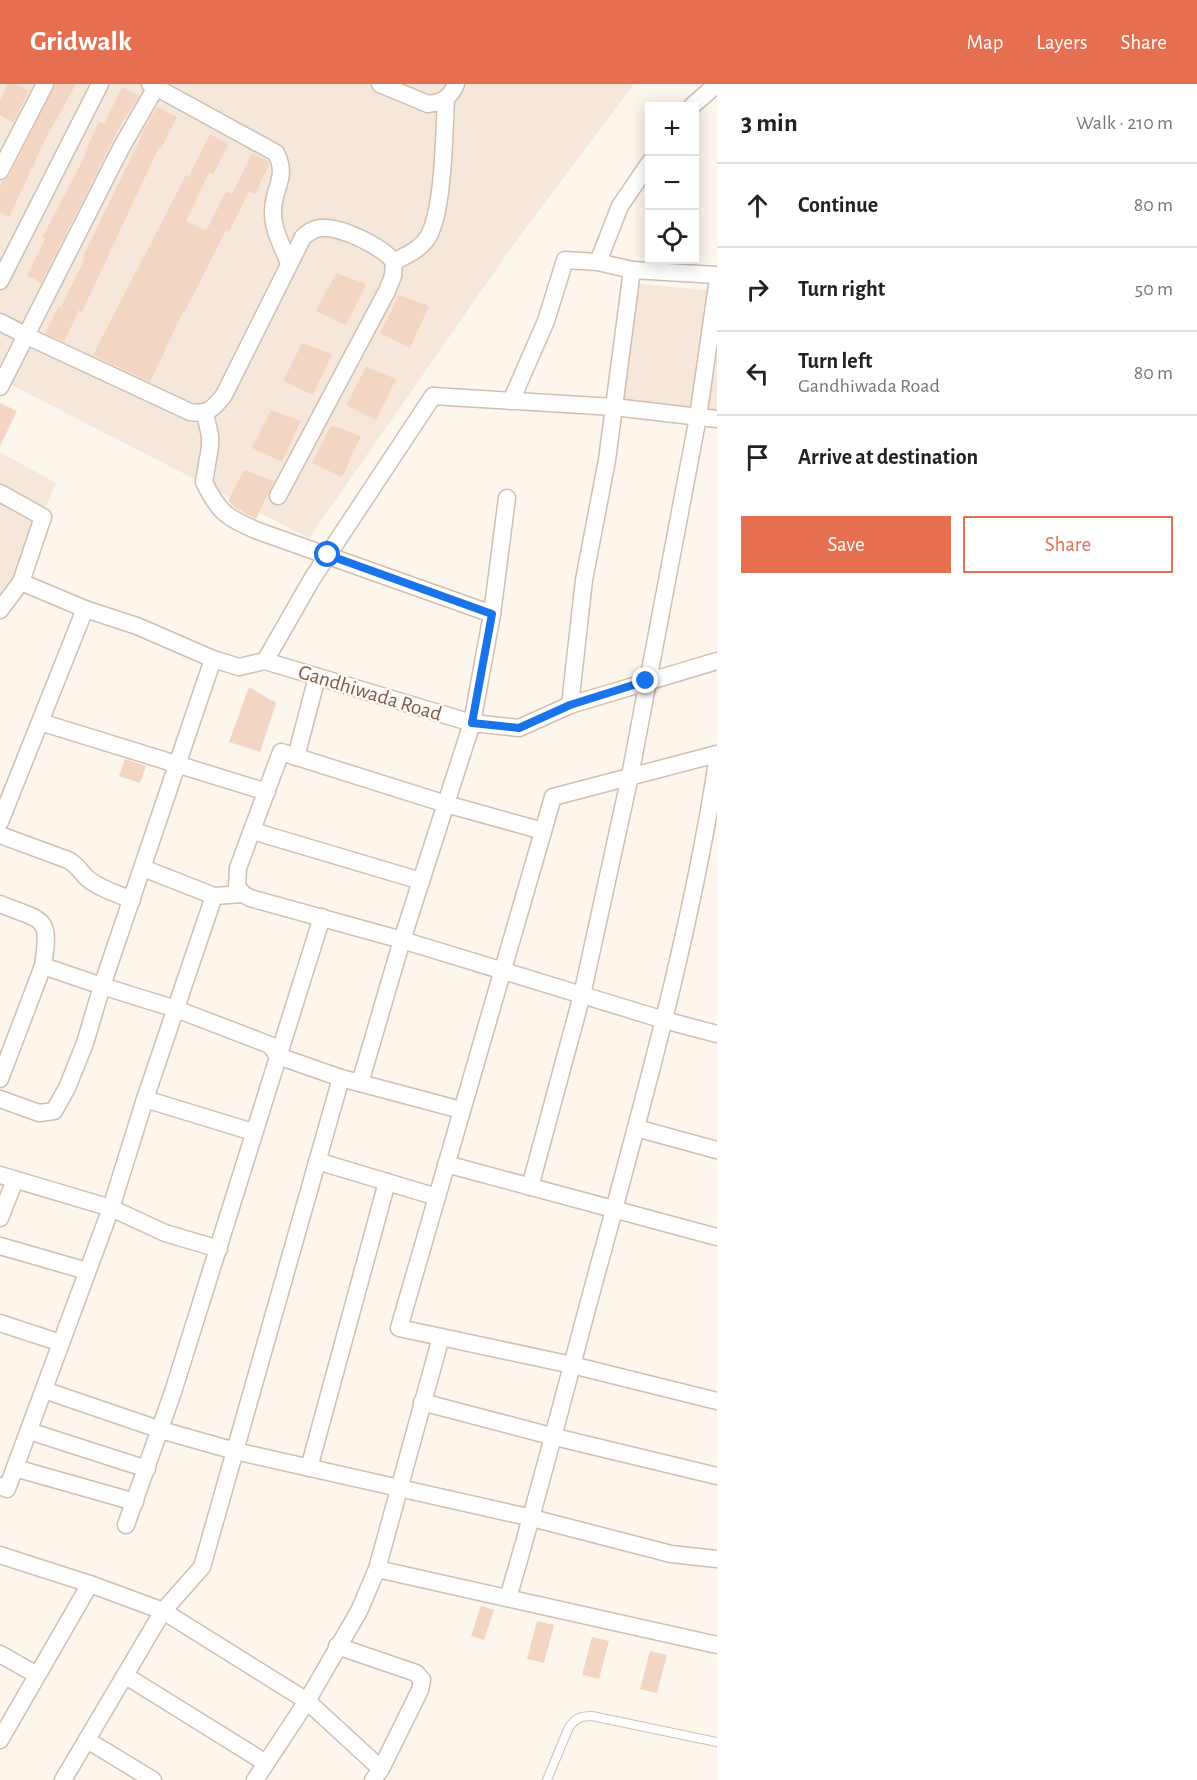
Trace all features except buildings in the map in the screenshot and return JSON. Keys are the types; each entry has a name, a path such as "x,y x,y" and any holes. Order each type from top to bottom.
{"street":[{"path":"0,171 45,84"},
{"path":"0,281 100,84"},
{"path":"380,84 428,104 446,99"},
{"path":"394,262 418,249 428,237 440,189 446,99 456,84"},
{"path":"697,102 717,84"},
{"path":"0,387 153,86 276,153 281,163 282,174 274,199 273,222 289,263"},
{"path":"598,262 620,206 645,169"},
{"path":"0,322 190,412 205,413 213,409 224,395 303,237 311,230 328,228 368,242 388,255 394,262 393,276 278,496"},
{"path":"511,401 546,321 565,260 598,262 632,270 717,275"},
{"path":"570,705 584,580 607,460 632,270"},
{"path":"530,1187 582,995 630,776 646,681 698,417 717,285"},
{"path":"21,582 85,609 137,626 213,659 239,667 265,661 328,555 433,396 614,407 717,419"},
{"path":"205,413 210,447 204,482 221,511 235,521 492,614"},
{"path":"0,493 43,516 21,582 0,610"},
{"path":"360,1083 402,940 472,723 492,614 507,498"},
{"path":"0,822 85,609"},
{"path":"0,1099 39,1113 54,1111 58,1106 85,1043 102,986 213,659"},
{"name":"Gandhiwada Road","path":"265,661 472,723 519,728 570,705 717,661"},
{"path":"296,757 317,677"},
{"path":"40,722 267,792"},
{"path":"243,894 237,887 238,868 281,752 446,804 543,831"},
{"path":"717,754 553,797 399,1328 572,1365 717,1401"},
{"path":"508,1598 555,1437 572,1365 711,843 716,772"},
{"path":"253,831 421,881"},
{"path":"0,835 68,860 76,864 83,875 93,883 132,900"},
{"path":"143,868 214,896 243,894 717,1034"},
{"path":"0,1486 7,1489 111,1208 145,1099 214,896"},
{"path":"0,904 41,921 46,927 43,966 0,1079"},
{"path":"126,1525 161,1430 322,917"},
{"path":"43,966 176,1010 270,1045 278,1056 341,1078 461,1110"},
{"path":"63,1780 163,1611 202,1566 341,1078"},
{"path":"145,1099 253,1132"},
{"path":"636,1128 717,1150"},
{"path":"317,1161 437,1197"},
{"path":"446,1164 717,1237"},
{"path":"0,1218 8,1177 111,1208 165,1233 219,1249"},
{"path":"309,1468 387,1182"},
{"path":"0,1246 87,1271"},
{"path":"0,1323 61,1343"},
{"path":"255,1780 307,1701 359,1611 376,1569 441,1337"},
{"path":"44,1390 161,1430 235,1451 532,1518 671,1554 717,1559"},
{"path":"422,1402 717,1476"},
{"path":"29,1431 147,1469"},
{"path":"15,1468 135,1502"},
{"path":"0,1555 90,1584 163,1611 307,1701 377,1774 420,1690 422,1680 416,1672 337,1646"},
{"path":"376,1569 717,1645"},
{"path":"0,1739 90,1584"},
{"path":"0,1654 37,1676"},
{"path":"126,1676 266,1763"},
{"path":"87,1740 153,1780"}],"lane":[{"path":"547,1780 569,1727 581,1716 592,1716 717,1742"}],"shaded area":[{"path":"0,84 634,84 521,234 309,538 0,379"},
{"path":"631,283 717,291 717,420 614,407"},
{"path":"0,452 56,483 0,611"}],"route":[{"path":"328,555 492,614 472,723 519,728 570,705 646,681"}]}
